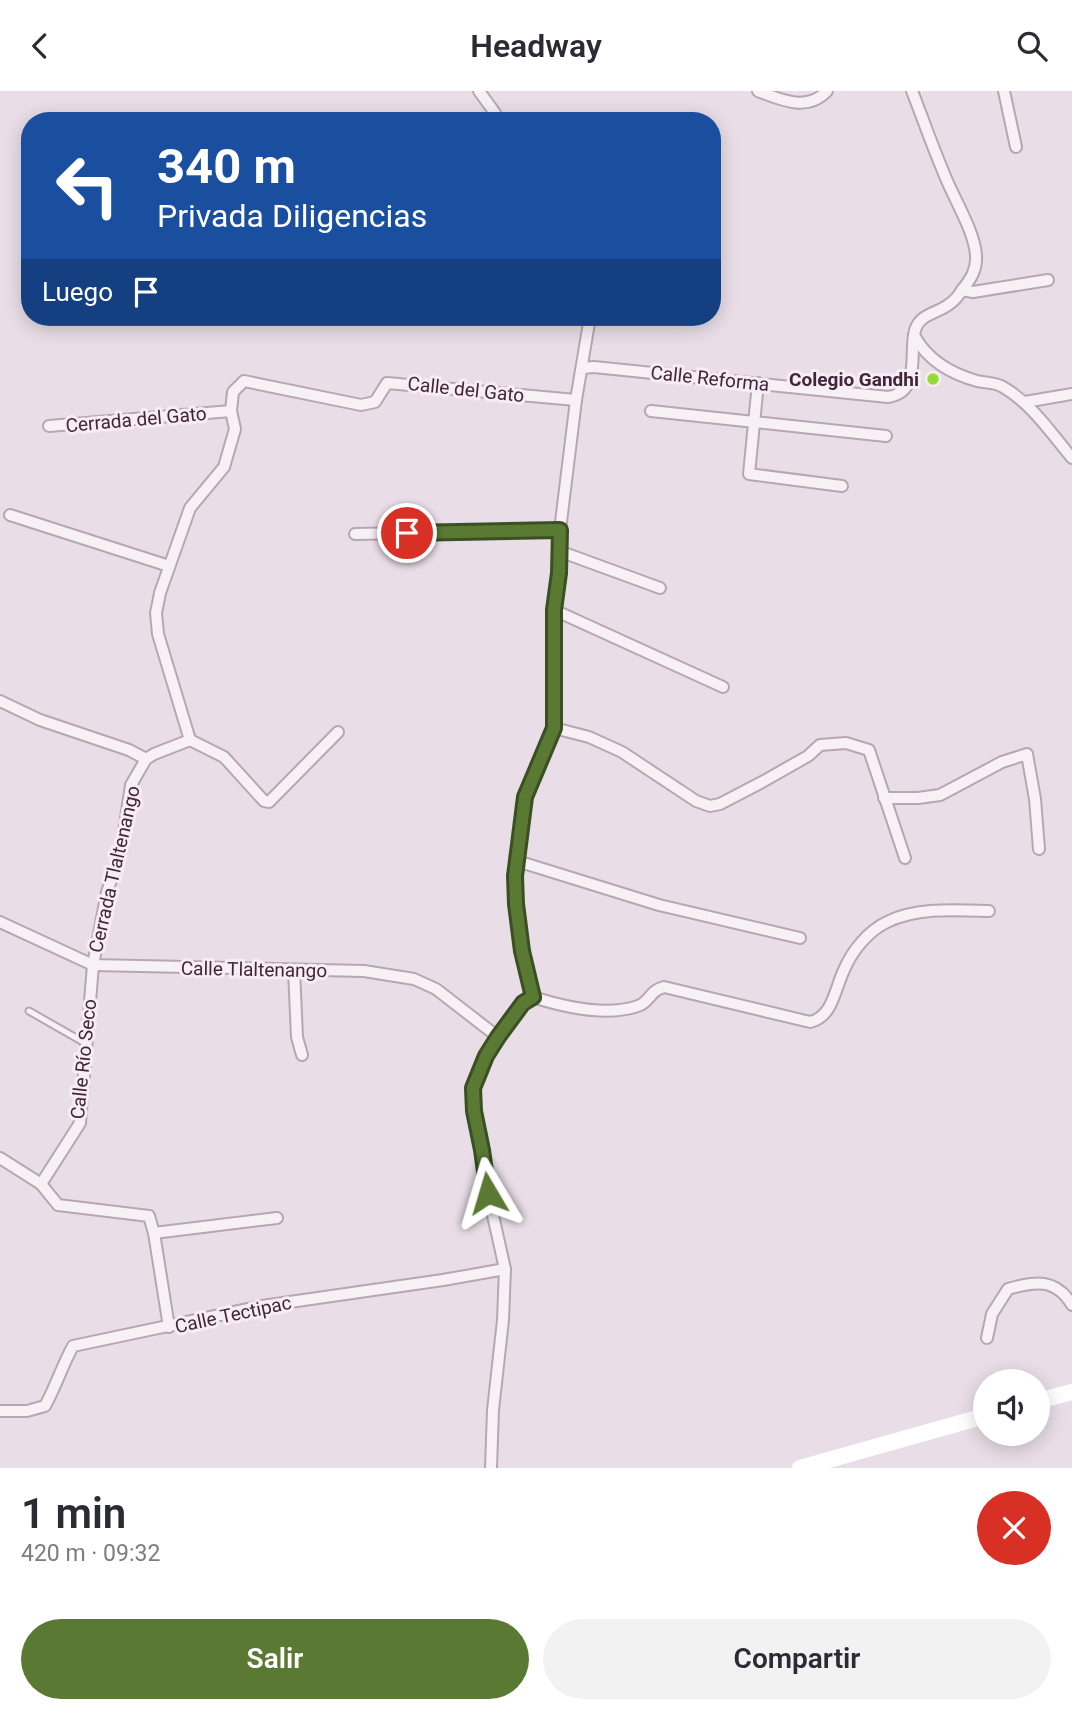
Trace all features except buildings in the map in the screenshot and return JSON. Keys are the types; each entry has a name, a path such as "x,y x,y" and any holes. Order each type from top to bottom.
{"main road":[{"path":"1050,1398 1072,1392"},
{"path":"800,1468 973,1419"}],"street":[{"path":"479,91 494,112"},
{"path":"758,91 793,103 807,103 827,91"},
{"path":"912,91 976,254 975,271 962,290 947,306 922,319 914,335 922,349 942,366 976,380 1000,385 1025,402 1072,458"},
{"path":"1004,91 1016,147"},
{"path":"962,290 973,292 1048,280"},
{"path":"533,997 522,951 516,904 517,862 525,797 554,728 554,610 560,530 576,400 589,326"},
{"name":"Calle Reforma","path":"583,368 888,397 898,395 906,388 914,363 914,335"},
{"name":"Calle del Gato","path":"244,381 361,405 375,403 387,383 576,400"},
{"name":"Cerrada del Gato","path":"49,426 231,411 233,392 244,381"},
{"path":"758,383 749,474 842,486"},
{"path":"1025,402 1072,394"},
{"path":"231,411 235,429 224,467 190,508 158,603 157,624 190,740 224,757 264,801 269,802 338,732"},
{"path":"651,411 886,436"},
{"path":"10,515 169,566"},
{"path":"355,534 560,530"},
{"path":"559,551 660,588"},
{"path":"554,610 723,687"},
{"path":"0,701 40,720 129,750 146,759"},
{"path":"554,728 589,737 622,752 696,801 710,806 720,804 764,781 808,756 820,745 846,743 869,750 905,858"},
{"name":"Cerrada Tlaltenango","path":"93,965 107,892 121,851 131,785 146,759 190,740"},
{"path":"884,798 940,795 1002,762 1027,754 1035,799 1039,849"},
{"path":"517,862 659,905 800,938"},
{"path":"491,1468 505,1269 488,1193 474,1111 473,1088 486,1056 523,1003 533,997 568,1006 617,1010 645,1003 652,992 664,987 810,1022 816,1021 826,1013 857,948 882,925 896,918 934,911 989,911"},
{"name":"Calle Tlaltenango","path":"0,922 93,965 364,971 414,979 436,989 498,1037"},
{"name":"Calle Río Seco","path":"41,1184 80,1123 93,965"},
{"path":"294,969 297,1037 302,1055"},
{"path":"0,1158 41,1184 58,1205 149,1216 169,1327"},
{"path":"154,1233 277,1218"},
{"name":"Calle Tectipac","path":"0,1411 27,1411 46,1406 57,1385 62,1365 73,1346 262,1306 505,1269"},
{"path":"987,1338 992,1314 1008,1289 1028,1283 1047,1285 1064,1291 1072,1305"}],"lane":[{"path":"29,1011 85,1043"}],"place":[{"name":"Colegio Gandhi","path":"933,379"}],"route":[{"path":"407,533 560,530 559,573 554,610 554,728 525,797 515,876 522,951 533,997 523,1003 498,1037 486,1056 473,1088 474,1111 488,1193"}]}
